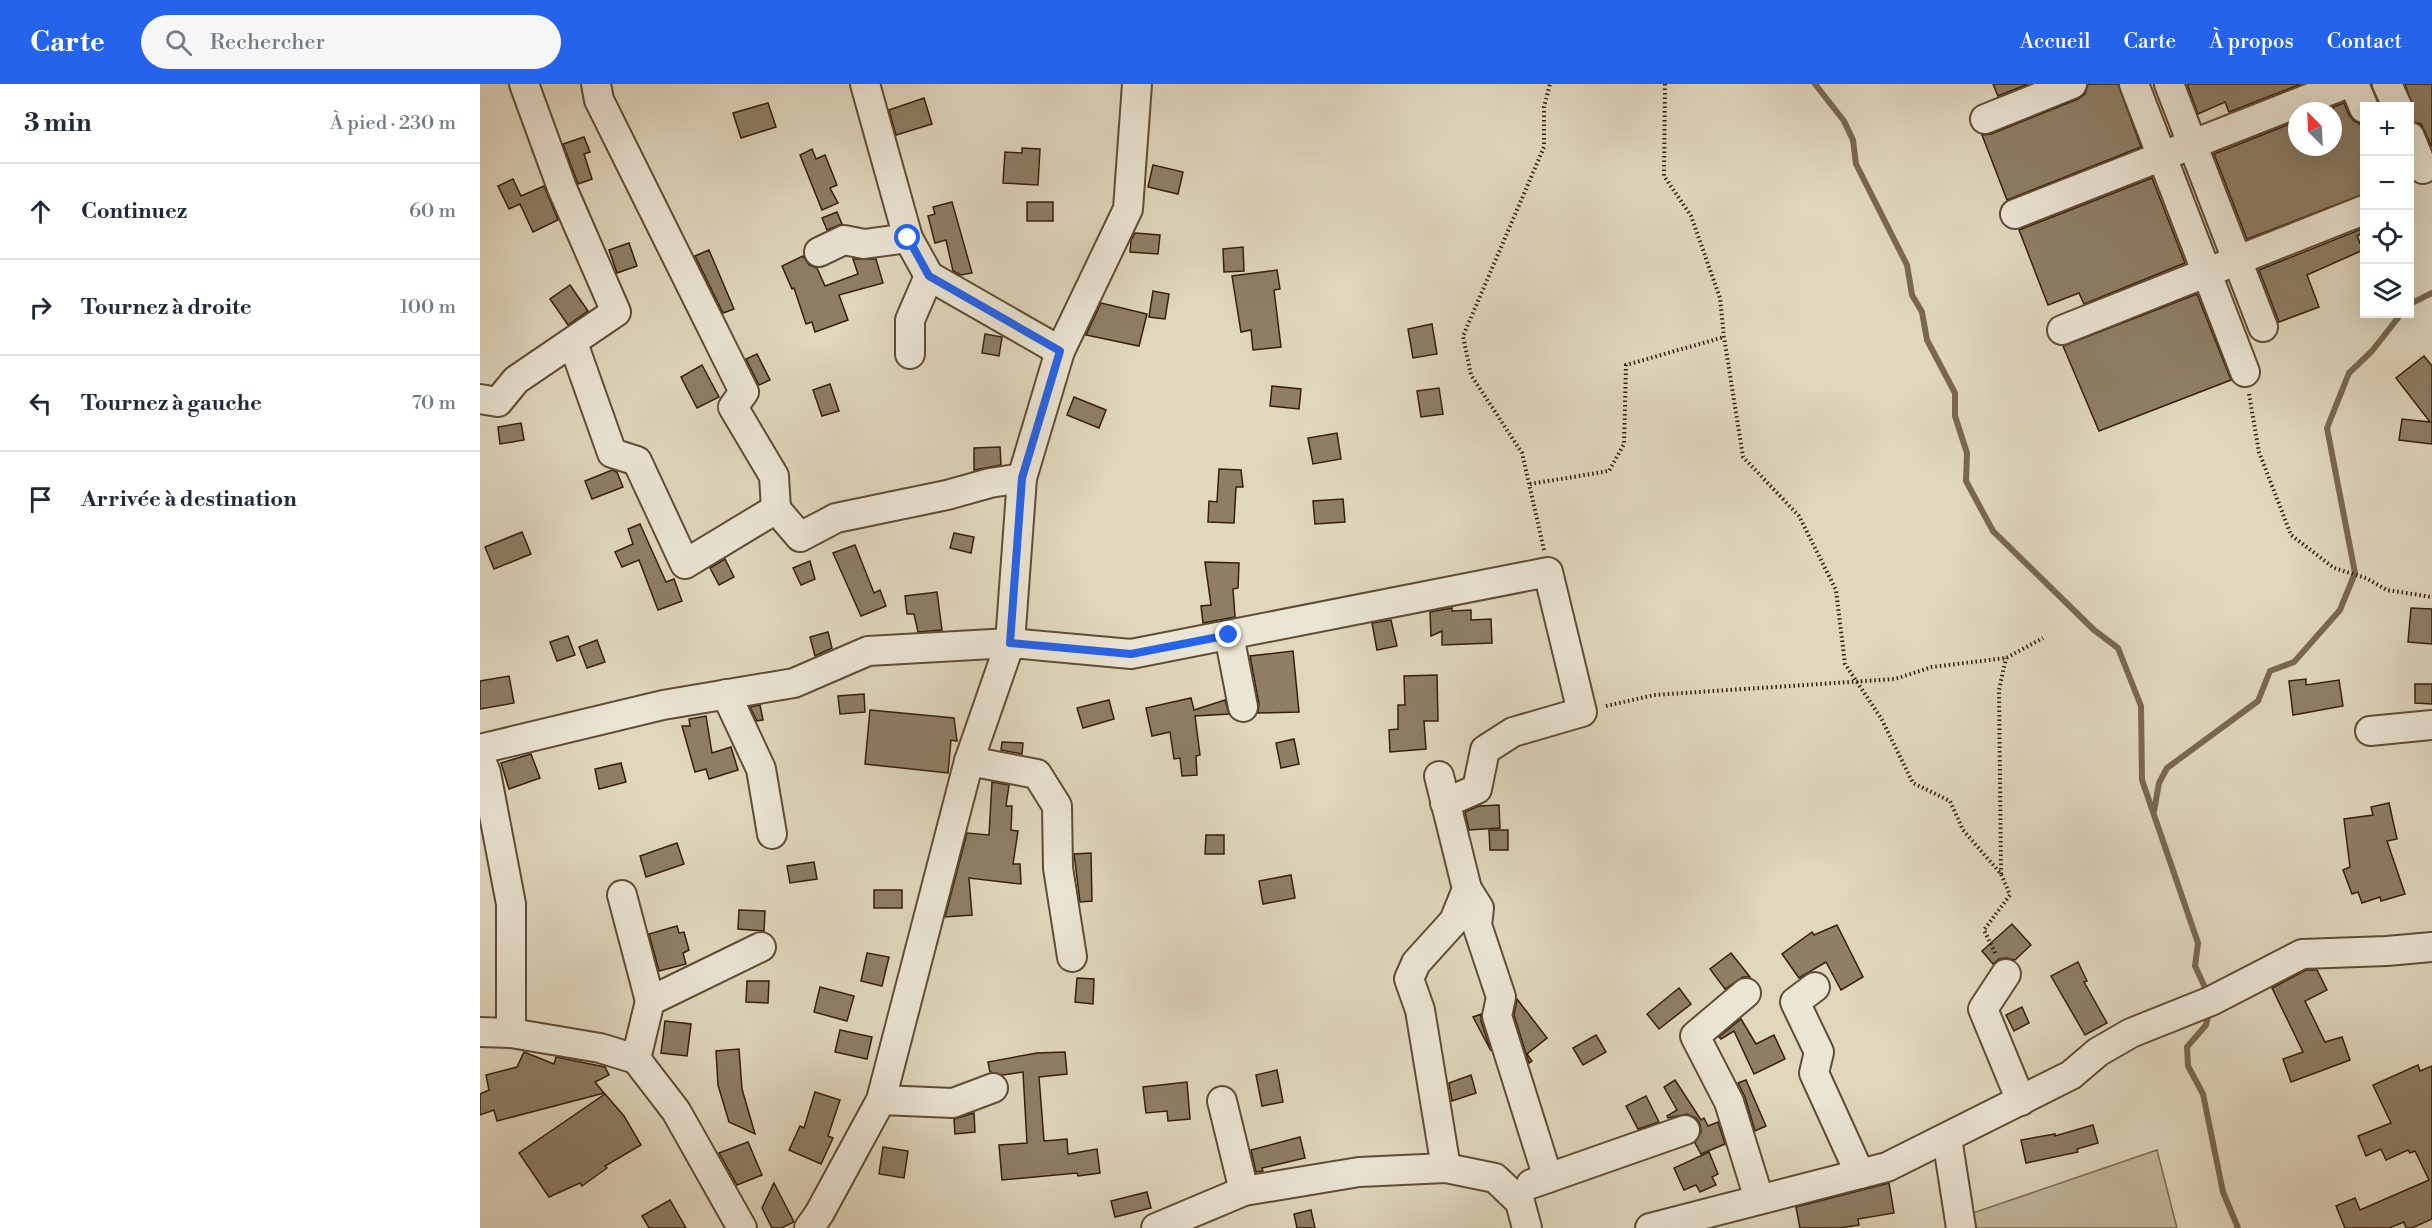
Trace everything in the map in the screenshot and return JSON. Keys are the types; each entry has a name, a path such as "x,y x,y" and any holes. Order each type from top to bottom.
{"street":[{"path":"480,399 498,402 516,380 616,312 562,188 524,84"},
{"path":"596,84 599,100 744,392 733,407 774,476 776,509 800,537 836,518 947,495 990,483 1022,478"},
{"path":"865,84 908,238 929,276 1060,351"},
{"path":"809,1228 819,1214 881,1100 969,761 1010,643 1022,478 1060,351 1128,209 1137,84"},
{"path":"1985,119 2072,84"},
{"path":"2134,84 2245,372"},
{"path":"2169,84 2263,327"},
{"path":"2015,214 2346,84"},
{"path":"2354,84 2362,102"},
{"path":"2387,84 2395,102"},
{"path":"2414,148 2423,169"},
{"path":"2062,330 2360,212"},
{"path":"819,252 844,240 864,244 908,238"},
{"path":"910,354 910,320 929,276"},
{"path":"573,343 612,453 637,461 685,564 776,509"},
{"path":"480,749 663,705 794,683 868,651 1010,643 1131,654 1548,572 1582,712 1513,732 1485,750 1478,789 1445,803"},
{"path":"1229,635 1243,707"},
{"path":"726,694 761,769 772,834"},
{"path":"2370,731 2432,725"},
{"path":"480,757 486,773 511,904 511,1033"},
{"path":"969,761 1037,774 1057,806 1058,868 1072,957"},
{"path":"1439,776 1467,889 1479,908 1477,925 1500,997 1497,1016 1548,1178"},
{"path":"1446,1168 1420,1010 1408,979 1416,963 1454,921 1467,889"},
{"path":"622,895 650,1001 636,1059"},
{"path":"650,1001 760,947"},
{"path":"1650,1228 1744,1211 1887,1167 2071,1075 2098,1052 2131,1034 2211,1001 2302,954 2432,947"},
{"path":"2006,974 1983,1009 2021,1101"},
{"path":"1815,987 1795,1002 1819,1052 1814,1073 1860,1174"},
{"path":"1744,1211 1729,1102 1695,1036 1746,993"},
{"path":"480,1032 511,1033 600,1048 636,1059 676,1111 742,1228"},
{"path":"881,1100 953,1103 993,1088"},
{"path":"1222,1101 1244,1191"},
{"path":"1509,1192 1685,1130"},
{"path":"1947,1138 1961,1228"},
{"path":"1156,1228 1244,1191 1359,1172 1446,1168 1495,1178 1520,1202 1527,1228"}],"path":[{"path":"1548,572 1522,453 1471,375 1463,336 1544,147 1544,107 1550,84"},
{"path":"1665,84 1664,176 1691,216 1719,298 1743,457 1799,516 1836,590 1845,664 1881,718 1913,783 1950,801 1963,830 2001,874 2010,895 1984,930 2006,974"},
{"path":"1530,484 1609,471 1624,444 1626,365 1724,337"},
{"path":"2245,372 2259,452 2290,535 2334,568 2366,579 2387,591 2432,597"},
{"path":"1582,712 1654,695 1895,679 1932,667 2006,658 2043,638"},
{"path":"2001,874 1999,690 2006,658"}],"shaded area":[{"path":"2157,1150 2177,1228 1972,1228 1970,1214"}],"building":[{"path":"1993,84 2028,84 1998,96"},
{"path":"2088,84 2118,84 2141,147 2007,200 1982,135 1991,134 2078,99 2085,94"},
{"path":"2187,84 2301,84 2229,112 2225,102 2198,114"},
{"path":"2405,84 2432,84 2432,147 2421,124 2414,122 2414,102 2411,102"},
{"path":"924,98 932,124 896,135 889,110"},
{"path":"768,103 776,127 741,138 733,113"},
{"path":"2344,103 2354,121 2360,124 2360,196 2247,239 2214,154 2288,125 2288,156 2342,156 2342,104"},
{"path":"584,137 590,152 584,154 592,179 578,184 563,144"},
{"path":"1022,148 1040,149 1038,185 1003,183 1005,152 1022,153"},
{"path":"812,149 816,159 825,155 837,185 830,188 838,203 822,210 800,155"},
{"path":"1153,165 1183,172 1178,194 1148,187"},
{"path":"2152,178 2185,263 2084,304 2079,293 2048,305 2019,230"},
{"path":"513,179 521,196 544,186 558,220 533,232 520,204 509,209 498,186"},
{"path":"952,202 972,273 961,275 953,271 946,240 935,243 928,216 935,214 933,207"},
{"path":"1027,202 1053,202 1053,221 1027,221"},
{"path":"837,212 842,224 827,230 822,218"},
{"path":"2360,230 2360,234 2357,236 2360,251 2307,275 2319,307 2279,322 2259,270"},
{"path":"1135,233 1160,235 1158,254 1130,252 1131,240"},
{"path":"629,243 637,266 617,273 609,250"},
{"path":"1243,247 1244,271 1224,272 1223,249"},
{"path":"709,250 734,309 723,313 695,256"},
{"path":"803,256 809,265 817,268 825,286 858,274 853,259 876,259 883,283 839,295 848,320 815,332 812,322 806,324 794,288 792,289 782,266"},
{"path":"1277,270 1280,289 1274,290 1281,347 1253,350 1251,330 1241,332 1232,276"},
{"path":"570,285 588,311 568,325 550,299"},
{"path":"1153,291 1169,294 1165,319 1149,317"},
{"path":"2197,294 2231,380 2099,431 2063,346"},
{"path":"1101,303 1147,314 1139,346 1086,335"},
{"path":"1432,324 1437,354 1413,358 1408,329"},
{"path":"985,334 1002,337 999,356 982,353"},
{"path":"757,354 770,380 759,385 746,359"},
{"path":"2424,356 2432,366 2432,444 2399,440 2402,419 2430,422 2396,378"},
{"path":"702,365 719,397 697,408 681,377"},
{"path":"830,384 839,411 822,416 813,390"},
{"path":"1272,386 1301,389 1299,409 1270,406"},
{"path":"1439,388 1443,414 1421,417 1417,391"},
{"path":"1074,397 1106,410 1099,428 1067,415"},
{"path":"521,423 524,440 500,444 498,427"},
{"path":"1337,433 1341,459 1313,464 1308,438"},
{"path":"1000,447 1001,465 974,470 974,448"},
{"path":"1219,469 1241,470 1243,487 1236,487 1234,523 1208,522 1209,501 1217,502"},
{"path":"612,470 617,472 623,487 592,499 585,481"},
{"path":"1343,499 1345,522 1315,524 1313,501"},
{"path":"640,524 666,582 674,579 682,601 658,610 639,560 622,567 615,552 633,544 628,529"},
{"path":"522,532 531,554 494,569 485,547"},
{"path":"954,533 974,537 971,553 950,548"},
{"path":"855,545 874,593 880,590 886,606 861,616 833,553"},
{"path":"725,559 734,577 719,585 710,568"},
{"path":"810,561 815,579 801,585 793,568"},
{"path":"1205,562 1239,563 1238,588 1233,589 1235,617 1203,623 1201,606 1211,605"},
{"path":"937,592 942,630 918,632 914,614 907,614 905,596"},
{"path":"1452,608 1452,611 1471,610 1471,620 1491,619 1492,643 1442,645 1442,631 1431,636 1430,612"},
{"path":"2411,608 2432,609 2432,644 2408,642"},
{"path":"1391,620 1397,646 1377,650 1372,623"},
{"path":"828,632 832,648 815,656 810,637"},
{"path":"568,636 575,655 557,661 550,642"},
{"path":"597,640 605,662 587,668 579,647"},
{"path":"1293,651 1299,712 1258,713 1259,704 1250,656"},
{"path":"1437,675 1438,721 1424,721 1426,749 1390,752 1389,730 1398,729 1398,705 1405,705 1404,676"},
{"path":"509,676 514,703 480,709 480,681"},
{"path":"2306,679 2306,685 2339,680 2343,706 2293,715 2289,681"},
{"path":"2415,684 2432,684 2432,704 2415,703"},
{"path":"864,694 865,712 840,714 838,696"},
{"path":"1191,698 1194,710 1225,700 1229,714 1195,716 1200,755 1196,756 1197,775 1182,776 1180,758 1174,759 1170,732 1152,736 1146,708"},
{"path":"1109,700 1114,719 1083,728 1077,708"},
{"path":"760,705 763,720 757,721 750,707"},
{"path":"870,710 954,718 957,741 951,740 948,773 865,764"},
{"path":"706,716 712,753 731,747 738,770 709,779 706,769 695,772 682,726 690,726 689,719"},
{"path":"1294,739 1299,764 1281,768 1276,743"},
{"path":"1002,742 1023,743 1022,754 1001,750"},
{"path":"531,754 540,778 509,789 501,763"},
{"path":"621,763 626,782 599,789 595,769"},
{"path":"992,782 1009,785 1006,806 1012,806 1011,830 1018,831 1013,864 1020,864 1021,884 969,878 972,915 945,917 967,833 989,835"},
{"path":"2389,803 2397,839 2387,841 2405,894 2381,901 2380,897 2362,903 2358,892 2352,894 2343,870 2350,867 2344,819 2373,815 2371,807"},
{"path":"1499,805 1500,828 1469,830 1465,812 1479,806"},
{"path":"1489,830 1508,830 1508,850 1490,850"},
{"path":"1206,835 1224,835 1224,854 1205,854"},
{"path":"677,843 684,864 646,877 640,856"},
{"path":"1091,853 1092,901 1080,902 1074,854"},
{"path":"814,862 817,879 790,883 787,866"},
{"path":"1291,875 1295,898 1263,904 1259,881"},
{"path":"874,890 902,890 902,908 874,908"},
{"path":"739,910 765,911 764,931 738,929"},
{"path":"2012,924 2031,945 2015,960 1999,959 1993,964 1982,951"},
{"path":"1837,925 1863,977 1841,990 1826,962 1799,978 1782,954 1812,932 1814,935"},
{"path":"677,926 679,933 684,932 689,950 683,953 686,964 659,971 649,934"},
{"path":"867,953 889,957 882,986 861,981"},
{"path":"1731,953 1750,977 1743,977 1725,989 1710,969"},
{"path":"2078,962 2087,981 2084,982 2107,1023 2085,1035 2051,976"},
{"path":"2306,970 2317,970 2327,990 2305,1001 2325,1042 2342,1037 2350,1060 2291,1082 2283,1059 2303,1052 2272,988"},
{"path":"1077,978 1094,979 1093,1004 1075,1002"},
{"path":"747,981 769,981 768,1003 746,1002"},
{"path":"820,987 854,996 847,1021 814,1012"},
{"path":"1679,988 1691,1004 1659,1029 1647,1014"},
{"path":"1517,999 1547,1038 1527,1054 1532,1061 1529,1063 1514,1015"},
{"path":"2022,1007 2029,1023 2014,1031 2006,1015"},
{"path":"1481,1014 1481,1021 1491,1051 1473,1017"},
{"path":"1741,1019 1756,1044 1774,1035 1785,1059 1754,1074 1734,1031 1721,1039 1719,1037"},
{"path":"665,1021 691,1024 687,1056 661,1053"},
{"path":"840,1030 872,1037 867,1059 835,1052"},
{"path":"1596,1035 1606,1052 1583,1065 1573,1048"},
{"path":"739,1049 742,1089 755,1134 729,1122 718,1085 716,1051"},
{"path":"524,1052 554,1064 556,1057 605,1067 609,1075 595,1082 604,1093 497,1121 494,1110 480,1115 480,1094 489,1090 486,1075 517,1067"},
{"path":"1065,1052 1067,1074 1039,1077 1044,1141 1067,1139 1068,1154 1097,1149 1100,1173 1002,1180 999,1145 1027,1143 1023,1072 1003,1075 990,1072 988,1062 1037,1053"},
{"path":"2418,1065 2420,1071 2432,1066 2432,1219 2412,1228 2406,1228 2404,1222 2389,1228 2345,1228 2336,1206 2355,1198 2360,1210 2429,1180 2415,1151 2410,1153 2408,1150 2386,1160 2381,1149 2366,1156 2358,1136 2391,1123 2373,1085"},
{"path":"1277,1070 1283,1102 1262,1106 1256,1075"},
{"path":"1471,1075 1476,1093 1452,1101 1449,1083"},
{"path":"1675,1080 1701,1120 1704,1118 1708,1126 1718,1122 1725,1144 1701,1154 1695,1143 1701,1132 1696,1118 1687,1114 1668,1118 1667,1116 1677,1110 1664,1087"},
{"path":"1746,1080 1766,1126 1755,1131 1745,1097 1738,1083"},
{"path":"1187,1082 1190,1119 1168,1121 1167,1111 1146,1113 1143,1087"},
{"path":"815,1092 840,1100 828,1136 833,1138 821,1164 789,1150 800,1126 804,1128"},
{"path":"605,1094 624,1116 641,1145 605,1166 607,1168 582,1186 580,1183 549,1197 519,1153"},
{"path":"1646,1096 1659,1122 1638,1129 1626,1106"},
{"path":"974,1113 975,1132 955,1134 954,1119"},
{"path":"2093,1125 2098,1143 2077,1149 2078,1152 2026,1163 2021,1140 2055,1134 2055,1136"},
{"path":"1300,1137 1305,1158 1262,1168 1263,1171 1256,1172 1251,1150"},
{"path":"748,1142 762,1175 737,1185 719,1153"},
{"path":"883,1147 908,1151 904,1178 879,1174"},
{"path":"1709,1152 1718,1174 1712,1177 1716,1185 1700,1192 1696,1185 1684,1190 1674,1168"},
{"path":"774,1183 794,1222 781,1228 772,1228 762,1208"},
{"path":"1889,1183 1894,1213 1858,1219 1859,1225 1839,1228 1800,1228 1796,1207"},
{"path":"1147,1192 1151,1208 1115,1217 1111,1201"},
{"path":"670,1200 686,1228 649,1228 642,1216"},
{"path":"1311,1210 1315,1228 1297,1228 1294,1214"}],"waterway":[{"path":"1815,84 1844,121 1853,140 1856,164 1907,265 1912,295 1922,312 1927,340 1955,393 1955,416 1967,453 1966,481 1993,531 2094,630 2118,648 2141,706 2142,780 2198,943 2195,966 2208,994"},
{"path":"2414,302 2432,293"},
{"path":"2154,811 2159,783 2167,768 2258,701 2270,671 2294,662 2340,610 2355,573 2327,428 2349,373 2372,351 2398,318"},
{"path":"2209,1012 2206,1025 2187,1047 2188,1066 2203,1094 2223,1192 2238,1228"}],"route":[{"path":"908,238 929,276 1060,351 1022,478 1010,643 1131,654 1229,635"}]}
